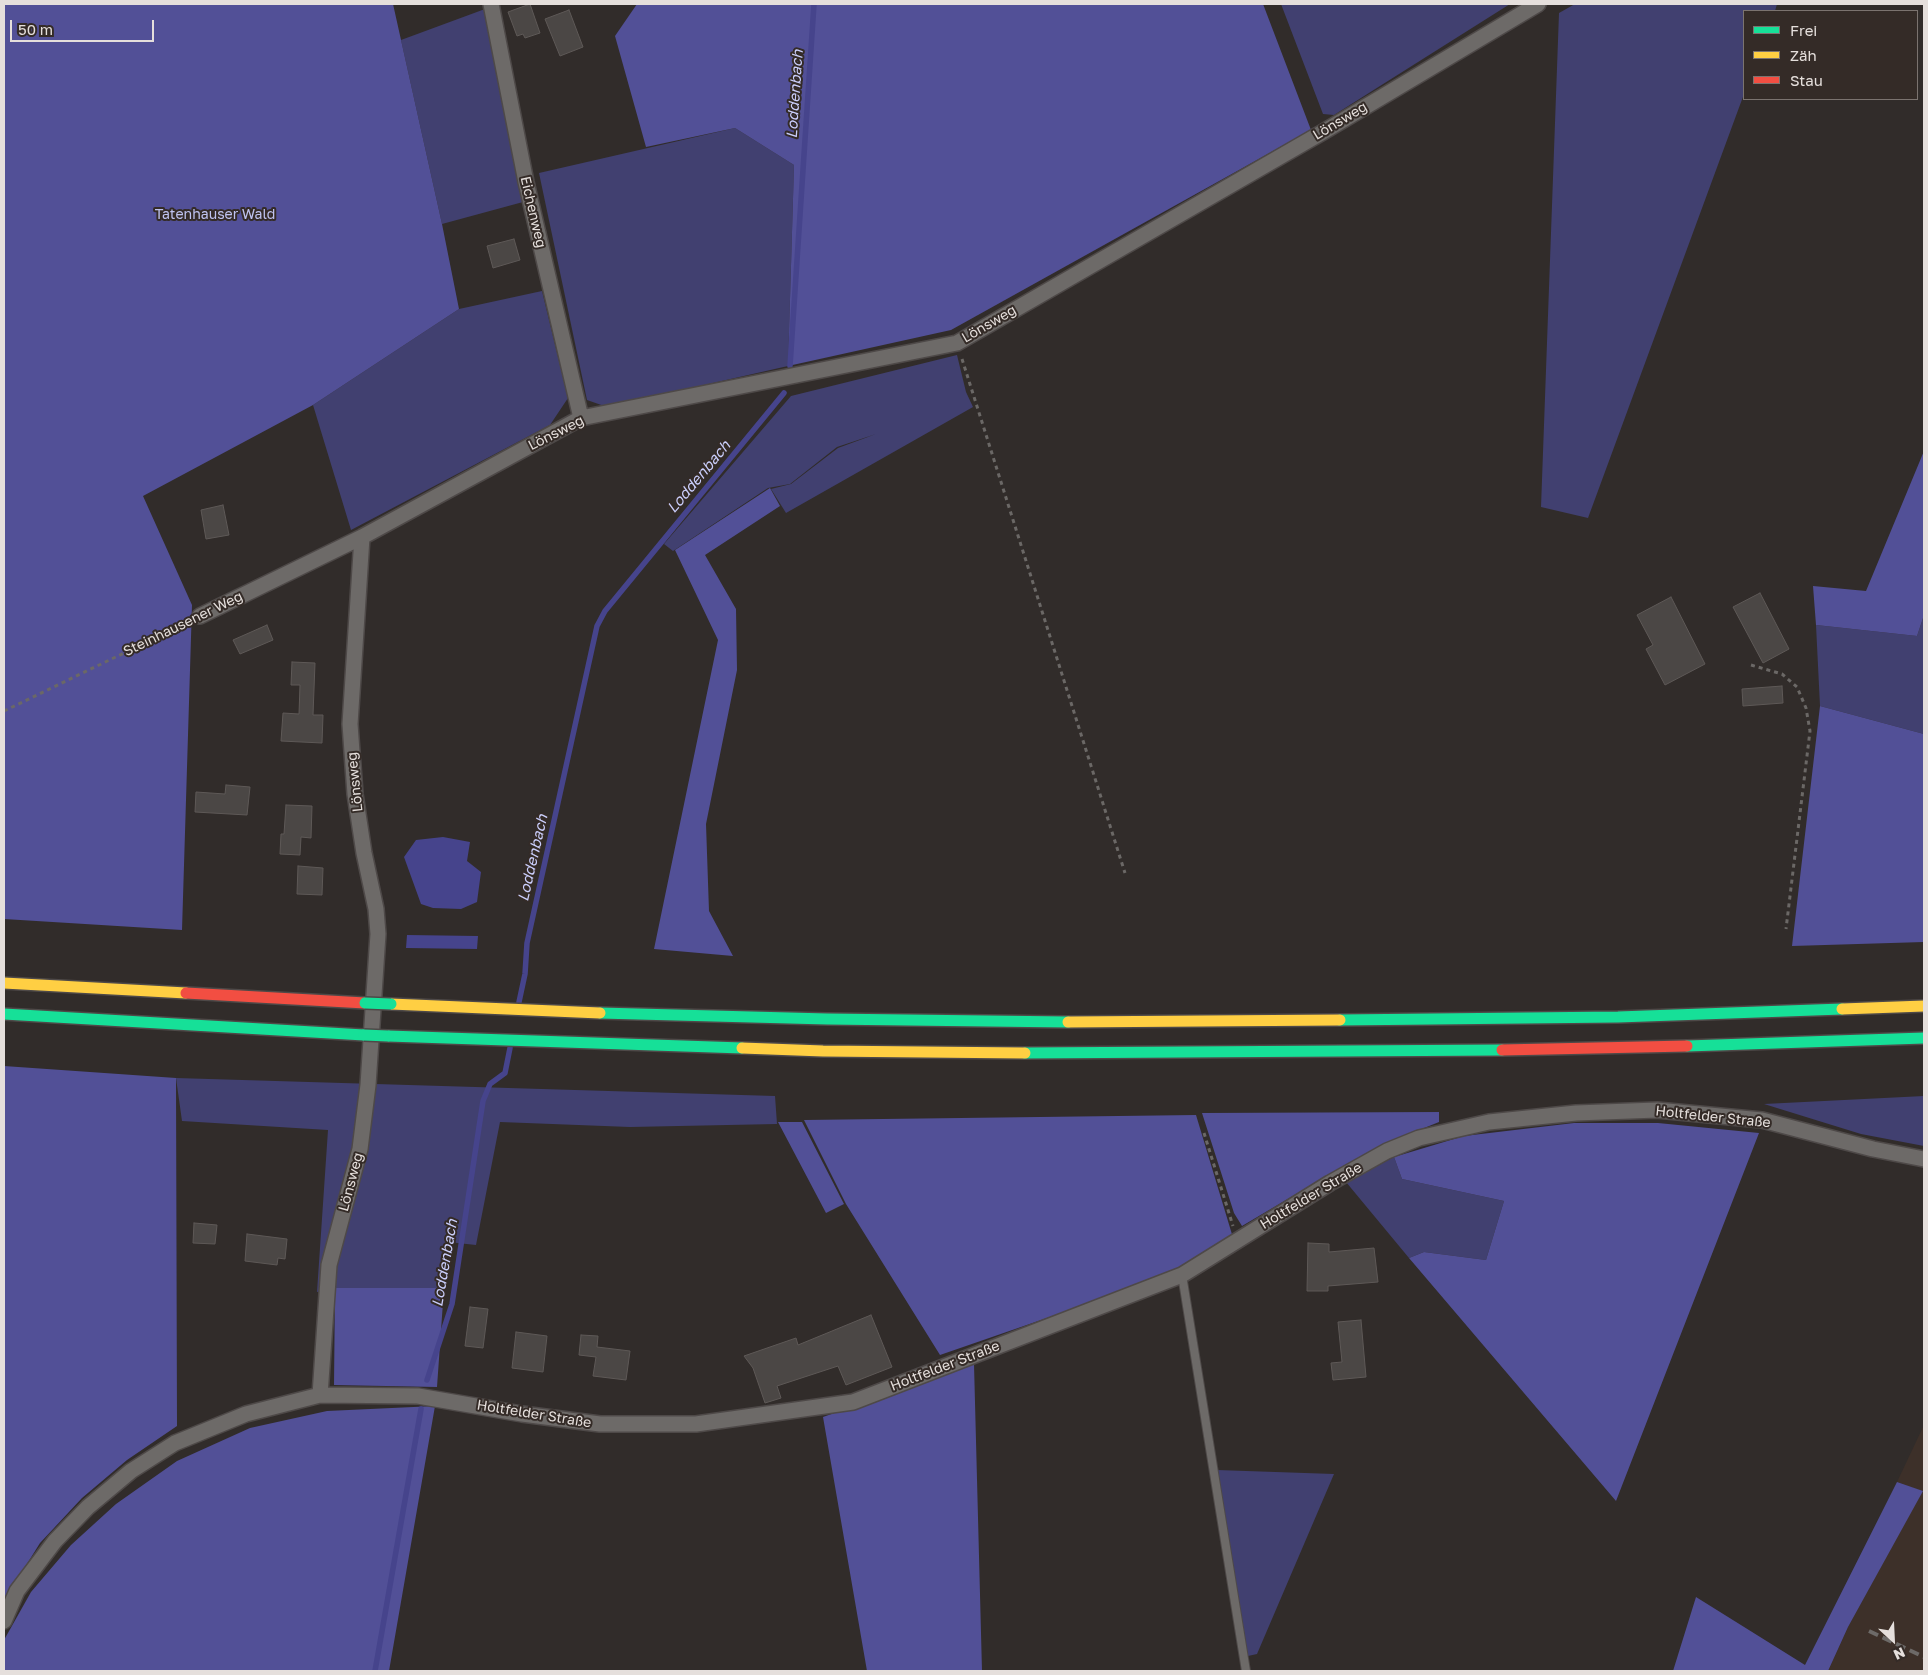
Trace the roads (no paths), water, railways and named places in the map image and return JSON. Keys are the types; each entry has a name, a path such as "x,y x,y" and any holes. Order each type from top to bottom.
{"highway":[{"path":"4,983 545,1012 827,1020 1101,1022 1618,1017 1924,1006"},
{"path":"4,1014 364,1035 823,1051 1109,1054 1611,1049 1924,1038"}],"street":[{"name":"Eichenweg","path":"491,4 526,182 581,418"},
{"name":"Lönsweg","path":"320,1395 329,1265 360,1150 368,1085 378,934 376,909 364,853 355,794 350,724 362,537 581,418 957,343 1324,132 1538,4"},
{"name":"Steinhausener Weg","path":"200,616 362,537"},
{"name":"Holtfelder Straße","path":"4,1621 17,1592 55,1541 88,1507 131,1472 175,1443 246,1414 326,1393 418,1396 522,1414 600,1424 696,1424 853,1402 1182,1275 1330,1183 1387,1151 1419,1138 1489,1122 1576,1113 1657,1110 1762,1120 1873,1149 1924,1158"}],"lane":[{"path":"1182,1275 1246,1671"}],"waterway":[{"name":"Loddenbach","path":"790,366 814,4"},
{"name":"Loddenbach","path":"519,1002 525,974 527,943 597,626 605,611 784,393"},
{"name":"Loddenbach","path":"427,1380 452,1304 483,1101 490,1084 505,1073 510,1048"},
{"name":"Loddenbach","path":"375,1671 421,1409"}],"railway":[{"path":"1869,1631 1924,1657"}],"park label":[{"name":"Tatenhauser Wald","path":"215,215"}]}
